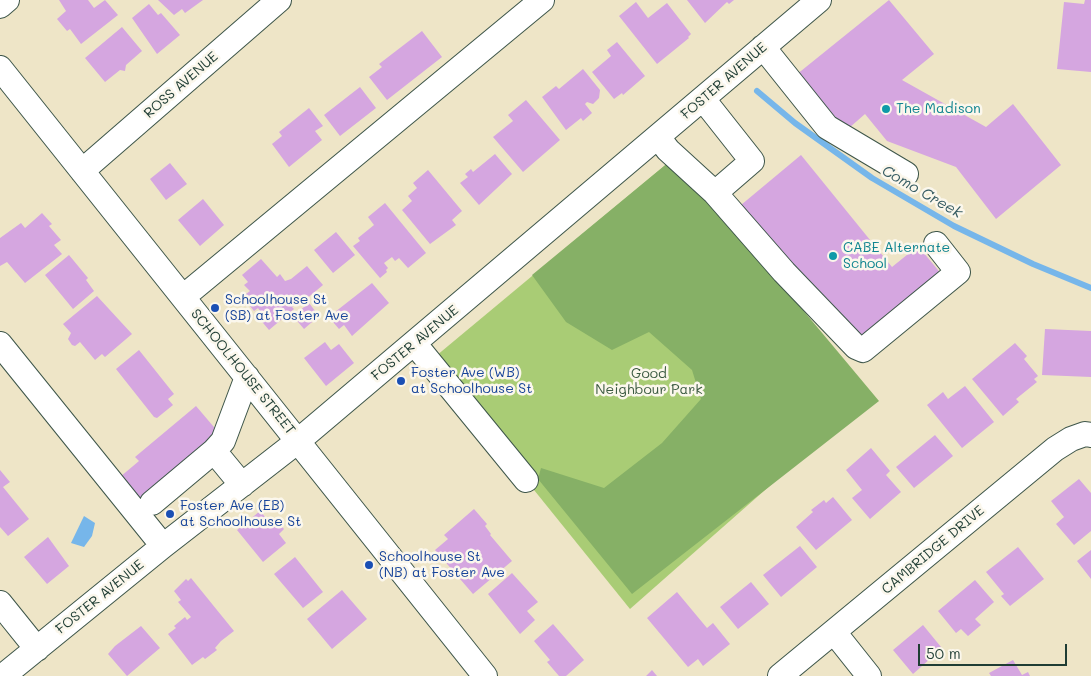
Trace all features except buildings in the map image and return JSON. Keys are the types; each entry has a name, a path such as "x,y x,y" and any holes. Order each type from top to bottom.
{"street":[{"path":"0,6 7,0"},
{"name":"ROSS AVENUE","path":"82,171 279,0"},
{"path":"183,297 542,0"},
{"name":"FOSTER AVENUE","path":"3,676 163,546 298,441 819,0"},
{"path":"763,47 827,127 906,174"},
{"name":"SCHOOLHOUSE STREET","path":"0,68 485,676"},
{"path":"703,98 752,161 715,194"},
{"path":"658,137 668,150 715,194 784,272 856,348 863,350 958,272 936,244"},
{"path":"414,343 526,480"},
{"path":"0,344 163,546"},
{"path":"152,503 214,451 223,441 247,377"},
{"name":"CAMBRIDGE DRIVE","path":"780,676 1055,449 1071,439 1085,434 1091,435"},
{"path":"214,451 242,485"},
{"path":"0,603 37,649"},
{"path":"834,632 869,676"}],"green space":[{"name":"Good Neighbour Park","path":"675,157 866,401 630,609 430,361"},
{"name":"Good Neighbour Park","path":"675,157 879,401 632,594 538,479 541,468 604,488 662,443 701,399 692,370 649,332 612,350 566,322 532,275"}],"water":[{"path":"84,516 95,523 92,536 84,547 71,543"}],"waterway":[{"name":"Como Creek","path":"757,91 795,123 872,178 954,226 1033,264 1091,288"}],"place":[{"name":"The Madison","path":"886,109"},
{"name":"CABE Alternate School","path":"833,256"},
{"name":"Schoolhouse St (SB) at Foster Ave","path":"215,308"},
{"name":"Foster Ave (WB) at Schoolhouse St","path":"401,381"},
{"name":"Foster Ave (EB) at Schoolhouse St","path":"170,514"},
{"name":"Schoolhouse St (NB) at Foster Ave","path":"369,565"}]}
